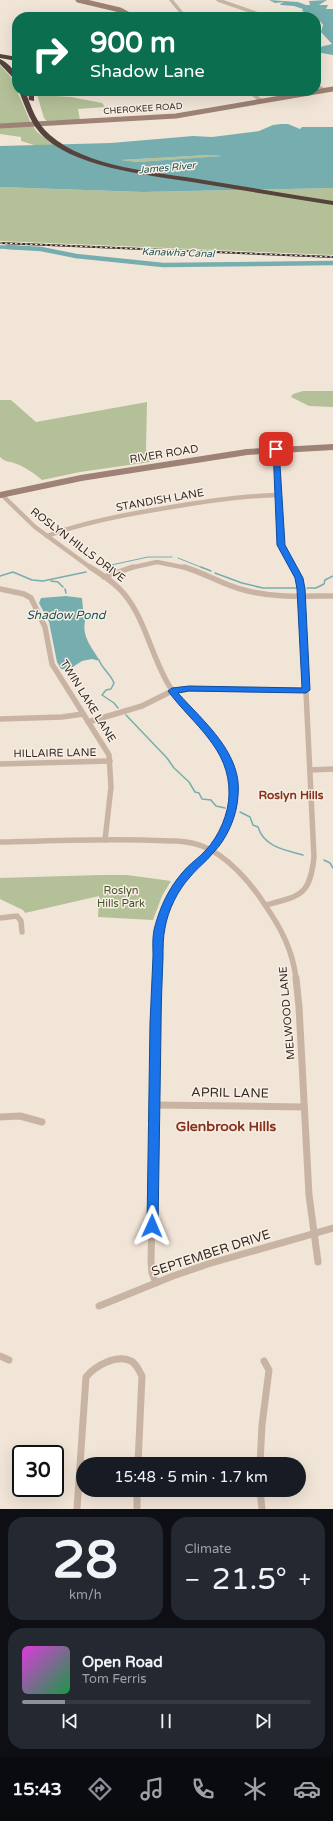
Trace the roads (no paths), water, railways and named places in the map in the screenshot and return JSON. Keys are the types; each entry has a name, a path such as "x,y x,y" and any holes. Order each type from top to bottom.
{"highway":[{"path":"0,56 12,58"},
{"path":"0,56 12,66"},
{"path":"0,61 12,73"},
{"path":"25,96 43,132 62,146 86,157 109,165 148,173 333,203"},
{"path":"31,96 37,120 66,144 85,153 112,162 154,171 333,199"}],"street":[{"path":"78,0 122,12"},
{"path":"171,0 181,12"},
{"path":"218,0 253,12"},
{"path":"89,4 124,12"},
{"name":"CHEROKEE ROAD","path":"321,91 333,89"},
{"path":"255,96 262,101"},
{"name":"CHEROKEE ROAD","path":"0,126 172,117 290,96"},
{"name":"RIVER ROAD","path":"1,495 86,477 240,452 333,447"},
{"path":"266,906 299,894 306,889 311,882 314,848 302,596 299,578 281,545 276,449"},
{"name":"ROSLYN HILLS DRIVE","path":"1,495 24,518 121,590 131,604 172,691 216,741 230,766 234,789 232,810 221,834 211,850 182,880 166,908 159,928 156,995 151,1262 152,1273 156,1283"},
{"name":"STANDISH LANE","path":"47,536 87,522 191,503 234,496 278,495"},
{"path":"104,577 145,564 159,562 171,563 244,590 264,594 333,596"},
{"name":"TWIN LAKE LANE","path":"0,589 24,594 31,598 45,627 52,664 109,755 112,768 105,840"},
{"path":"88,722 142,706 172,691 189,689 306,690"},
{"path":"0,719 19,717 64,717 83,714"},
{"name":"HILLAIRE LANE","path":"0,764 110,762"},
{"path":"310,770 333,770"},
{"path":"0,842 105,840"},
{"name":"MELWOOD LANE","path":"105,840 175,840 192,843 211,850 221,856 242,874 266,906 286,941 294,963 299,1007 309,1195 318,1262"},
{"path":"0,918 13,915 19,917 21,920 22,932"},
{"name":"APRIL LANE","path":"155,1105 304,1107"},
{"path":"0,1117 20,1116 42,1122"},
{"name":"SEPTEMBER DRIVE","path":"99,1306 208,1264 333,1228"},
{"path":"0,1356 9,1360"},
{"path":"81,1457 86,1377 93,1368 99,1365 126,1359 137,1366 142,1376 138,1457"},
{"path":"260,1457 262,1425 269,1370 264,1361"},
{"path":"77,1509 78,1497"},
{"path":"136,1509 137,1497"},
{"path":"261,1497 262,1509"}],"water":[{"path":"269,0 298,2 310,5 309,1 327,0 319,5 328,5 326,9 333,9 333,55 321,53 321,47 332,44 321,32 323,25 321,22 321,12 305,12 302,11 303,9 294,6 280,4 284,2 275,3"},
{"name":"James River","path":"288,124 300,129 302,127 333,127 333,188 143,192 0,187 0,146 111,143 193,136 212,137 259,131 273,125","holes":["209,155 222,156 137,162 121,160"]},
{"name":"Shadow Pond","path":"66,596 82,598 83,609 87,615 84,628 85,634 100,661 92,659 82,661 68,670 61,669 57,662 49,622 39,603 41,598"}],"waterway":[{"name":"Kanawha Canal","path":"0,247 19,248"},
{"name":"Kanawha Canal","path":"7,247 19,248"},
{"name":"Kanawha Canal","path":"19,248 27,248"},
{"name":"Kanawha Canal","path":"19,248 41,249 76,256 163,265 333,263"},
{"path":"104,567 102,567 148,557 172,557"},
{"path":"178,558 203,568"},
{"path":"201,567 211,571"},
{"path":"0,576 13,572 32,580 43,581 86,572"},
{"path":"215,573 242,583 263,588 299,588"},
{"path":"307,588 316,588 324,584 325,580 333,576"},
{"path":"51,581 58,582 63,587"},
{"path":"65,589 66,593"},
{"path":"99,660 114,683 111,689 106,690 102,695 114,703 118,708"},
{"path":"126,715 167,758 174,768 189,782 195,792 199,793 202,799 211,800 216,806 225,808"},
{"path":"240,812 250,817 253,825 258,827 261,834 270,843 276,847 303,855"},
{"path":"324,860 330,863 333,868"}],"railway":[{"path":"0,243 333,257"}],"district":[{"name":"Roslyn Hills","path":"291,795"},
{"name":"Glenbrook Hills","path":"226,1126"}],"park label":[{"name":"Roslyn Hills Park","path":"121,896"}]}
